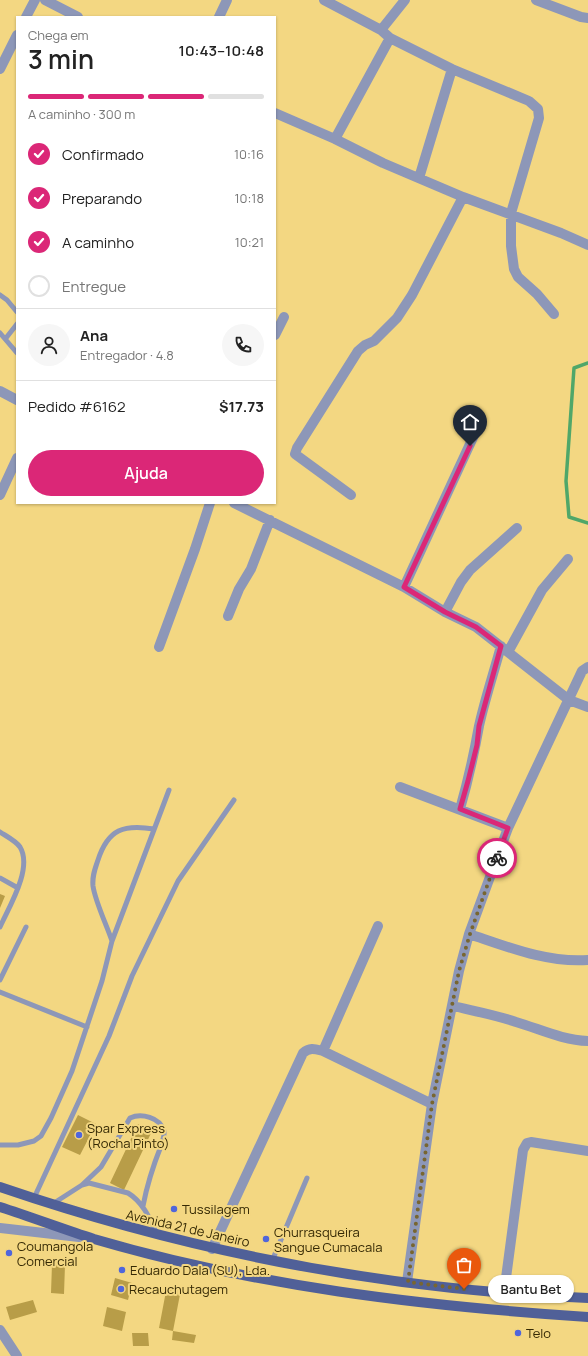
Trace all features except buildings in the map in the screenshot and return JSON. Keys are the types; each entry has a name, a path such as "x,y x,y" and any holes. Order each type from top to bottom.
{"main road":[{"name":"Avenida 21 de Janeiro","path":"0,1187 122,1226 212,1249 272,1261 358,1276 408,1282 504,1293 588,1298"},
{"path":"0,1207 94,1238 218,1269 355,1294 494,1310 588,1317"}],"street":[{"path":"27,16 35,0"},
{"path":"45,0 76,16"},
{"path":"219,16 226,0"},
{"path":"324,0 382,30 390,38 452,69 529,101 538,109 538,118 511,213 511,246 514,269 518,277 537,294 554,314"},
{"path":"382,30 405,0"},
{"path":"536,0 581,17 588,18"},
{"path":"0,69 16,37"},
{"path":"335,138 390,38"},
{"path":"419,178 452,69"},
{"path":"276,112 335,138 383,163 463,197 511,213 588,245"},
{"path":"351,495 295,454 297,448 358,351 365,345 374,341 396,318 412,294 463,197"},
{"path":"276,333 284,317"},
{"path":"0,391 16,399"},
{"path":"404,587 464,461 476,431"},
{"path":"0,495 16,460"},
{"path":"159,647 195,550 210,504"},
{"path":"236,504 404,587 445,612 476,627 569,700 588,707"},
{"path":"228,616 239,589 251,569 270,520"},
{"path":"445,612 460,582 470,570 517,528"},
{"path":"460,809 477,745 479,726 504,649 542,590 568,559"},
{"path":"408,1282 432,1104 459,971 470,934 508,828 582,671 588,667"},
{"path":"400,787 508,828"},
{"path":"323,1051 378,926"},
{"path":"470,934 519,951 553,960 588,960"},
{"path":"453,1006 515,1021 553,1035 575,1040 588,1041"},
{"path":"212,1249 303,1053 312,1048 323,1051 432,1104"},
{"path":"504,1293 523,1150 528,1143 531,1142 588,1151"},
{"path":"0,1228 94,1238"},
{"path":"0,1330 14,1355"}],"lane":[{"path":"0,295 7,300 16,311"},
{"path":"6,338 16,325"},
{"path":"0,333 6,338 16,352"},
{"path":"0,1145 10,1146 26,1144 40,1136 51,1118 72,1071 87,1027 112,941 168,790"},
{"path":"34,1198 109,1036 132,976 178,881 234,800"},
{"path":"112,941 94,888 93,875 102,846 109,837 120,829 136,826 154,829"},
{"path":"0,832 19,847 23,856 23,865 18,888 0,926"},
{"path":"0,878 18,888"},
{"path":"0,980 26,927"},
{"path":"0,992 87,1027"},
{"path":"53,1204 82,1185 101,1167 130,1118 138,1115 149,1117 160,1125 164,1132 163,1140 147,1186 143,1206"},
{"path":"272,1261 307,1178"},
{"path":"82,1185 89,1183 134,1196 143,1206 157,1235"}],"waterway":[{"path":"588,363 574,368 566,481 569,517 588,523"}],"way so far":[{"path":"464,1289 408,1282 432,1104 459,971 470,934 497,858"}],"place":[{"name":"Spar Express (Rocha Pinto)","path":"79,1135"},
{"name":"Tussilagem","path":"174,1209"},
{"name":"Churrasqueira Sangue Cumacala","path":"266,1239"},
{"name":"Coumangola Comercial","path":"9,1253"},
{"name":"Eduardo Dala (SU), Lda.","path":"122,1270"},
{"name":"Recauchutagem","path":"121,1289"},
{"name":"Bantu Bet","path":"464,1289"},
{"name":"Telo","path":"518,1333"}],"route":[{"path":"470,446 440,514 404,587 445,612 476,627 501,646 479,726 477,745 460,809 508,828 497,858"}]}
